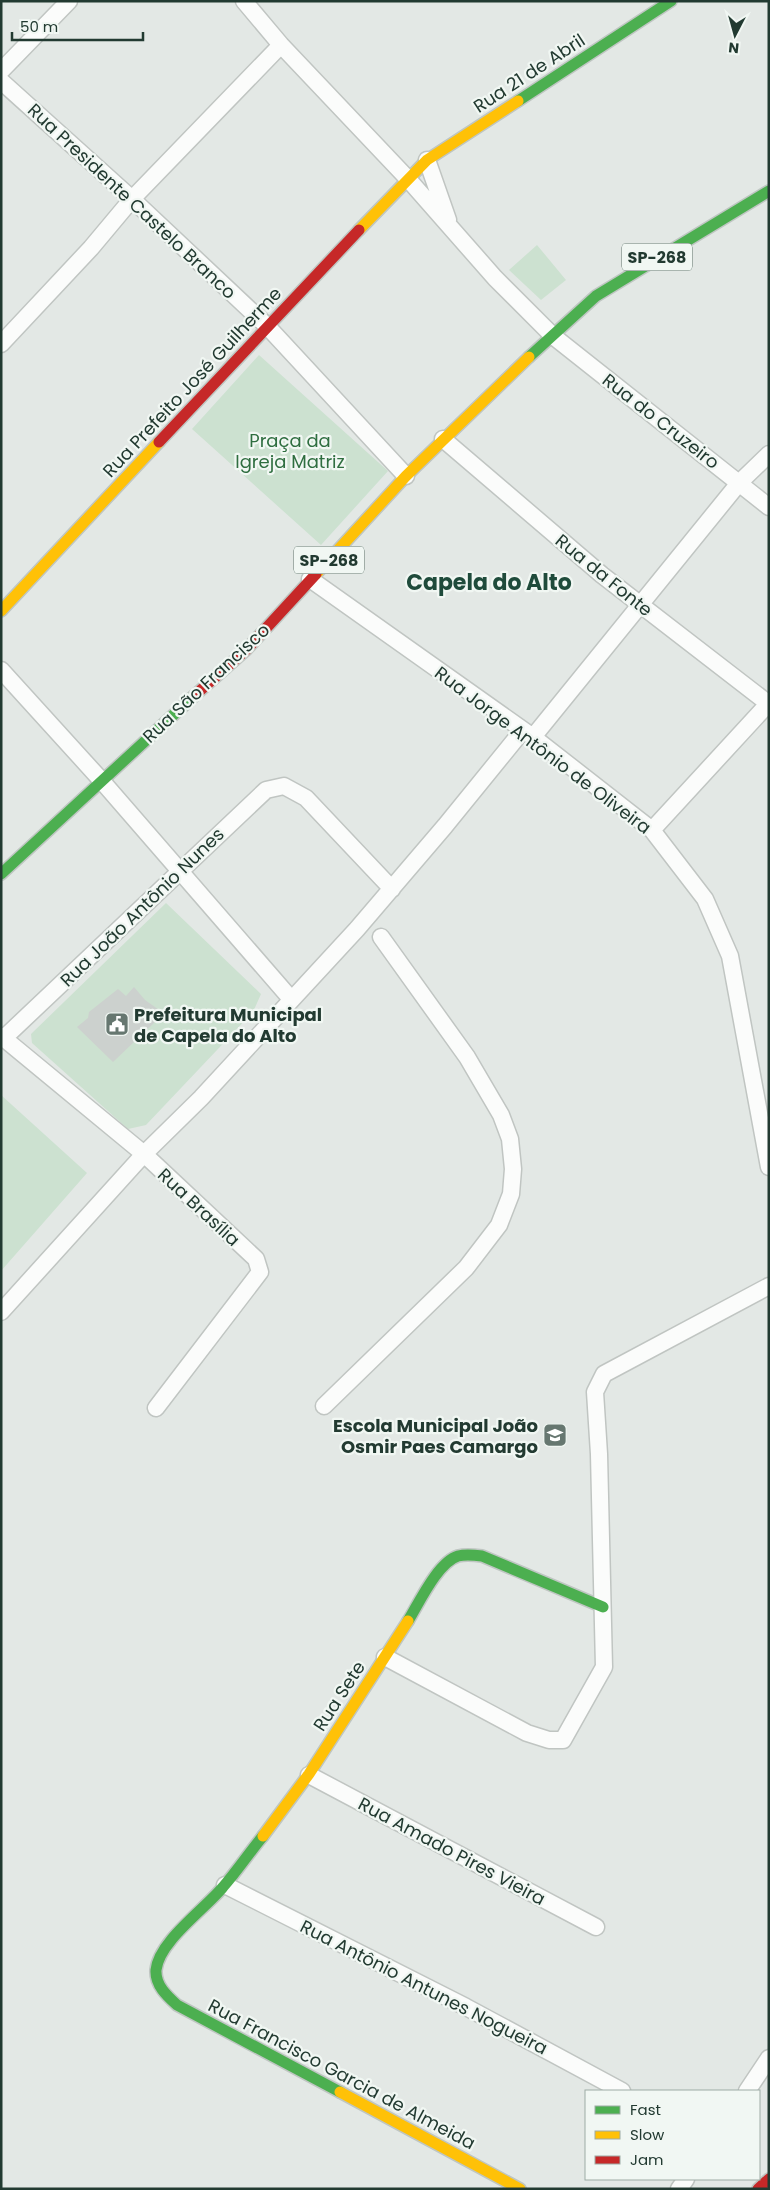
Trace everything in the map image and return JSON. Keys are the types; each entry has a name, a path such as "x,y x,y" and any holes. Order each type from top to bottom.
{"main road":[{"name":"Rua 21 de Abril","path":"408,179 427,160 671,1"},
{"name":"Rua Prefeito José Guilherme","path":"1,611 267,326 408,179"},
{"name":"SP-268","path":"552,336 596,296 769,191"},
{"name":"Rua São Francisco","path":"1,874 101,780 246,650 406,476 552,336"},
{"name":"Rua Sete","path":"157,1979 158,1965 165,1952 196,1914 225,1885 309,1775 438,1573 450,1558 464,1554 482,1556 602,1607"},
{"name":"Rua Francisco Garcia de Almeida","path":"157,1979 162,1991 177,2005 520,2189"},
{"path":"758,2189 769,2179"}],"street":[{"path":"1,71 69,1"},
{"name":"Rua do Cruzeiro","path":"244,1 281,45 408,179 495,278 552,336 769,507"},
{"path":"1,344 91,248 132,199 281,45"},
{"name":"Rua Presidente Castelo Branco","path":"1,81 132,199 267,326 406,476"},
{"path":"427,160 450,227"},
{"name":"Rua da Fonte","path":"444,439 537,521 769,704"},
{"path":"1,1312 144,1154 200,1098 392,889 640,604 740,483 769,454"},
{"name":"Rua Jorge Antônio de Oliveira","path":"310,579 528,734 652,830 705,899 730,956 769,1167"},
{"path":"1,670 101,780 291,1000"},
{"path":"652,830 769,704"},
{"name":"Rua João Antônio Nunes","path":"3,1037 266,790 284,786 306,798 392,889"},
{"path":"324,1406 466,1268 499,1225 511,1194 513,1170 510,1139 501,1115 467,1057 381,937"},
{"name":"Rua Brasília","path":"3,1037 144,1154 256,1259 260,1272 156,1408"},
{"path":"385,1657 527,1733 549,1740 562,1740 604,1667 599,1445 595,1392 604,1374 769,1287"},
{"name":"Rua Amado Pires Vieira","path":"309,1775 596,1927"},
{"name":"Rua Antônio Antunes Nogueira","path":"225,1885 457,2003 620,2090"},
{"path":"748,2090 769,2058"}],"green space":[{"path":"537,245 566,280 541,300 509,270"},
{"name":"Praça da Igreja Matriz","path":"259,355 388,471 321,545 192,429"},
{"path":"166,903 261,994 253,1012 146,1125 128,1129 32,1043 31,1034"},
{"path":"1,1095 87,1173 1,1271"}],"building":[{"name":"Prefeitura Municipal de Capela do Alto","path":"134,987 145,1000 162,1012 156,1021 113,1062 77,1027 88,1018 89,1012 118,989 126,996"}],"traffic: fast":[{"path":"518,101 671,1"},
{"path":"529,357 596,296 769,191"},
{"path":"1,874 194,696"},
{"path":"408,1621 436,1574 451,1560 464,1555 482,1556 603,1607"},
{"path":"263,1836 223,1887 165,1948 156,1970 157,1981 177,2005 340,2092"}],"traffic: slow":[{"path":"359,230 427,160 518,101"},
{"path":"316,574 406,476 529,357"},
{"path":"1,611 159,442"},
{"path":"263,1836 309,1774 408,1621"},
{"path":"340,2092 520,2189"}],"traffic: jam":[{"path":"159,442 359,230"},
{"path":"194,696 246,650 316,574"},
{"path":"758,2189 769,2179"}],"place":[{"name":"Prefeitura Municipal de Capela do Alto","path":"117,1024"},
{"name":"Escola Municipal João Osmir Paes Camargo","path":"555,1435"}],"district":[{"name":"Capela do Alto","path":"489,582"}]}
